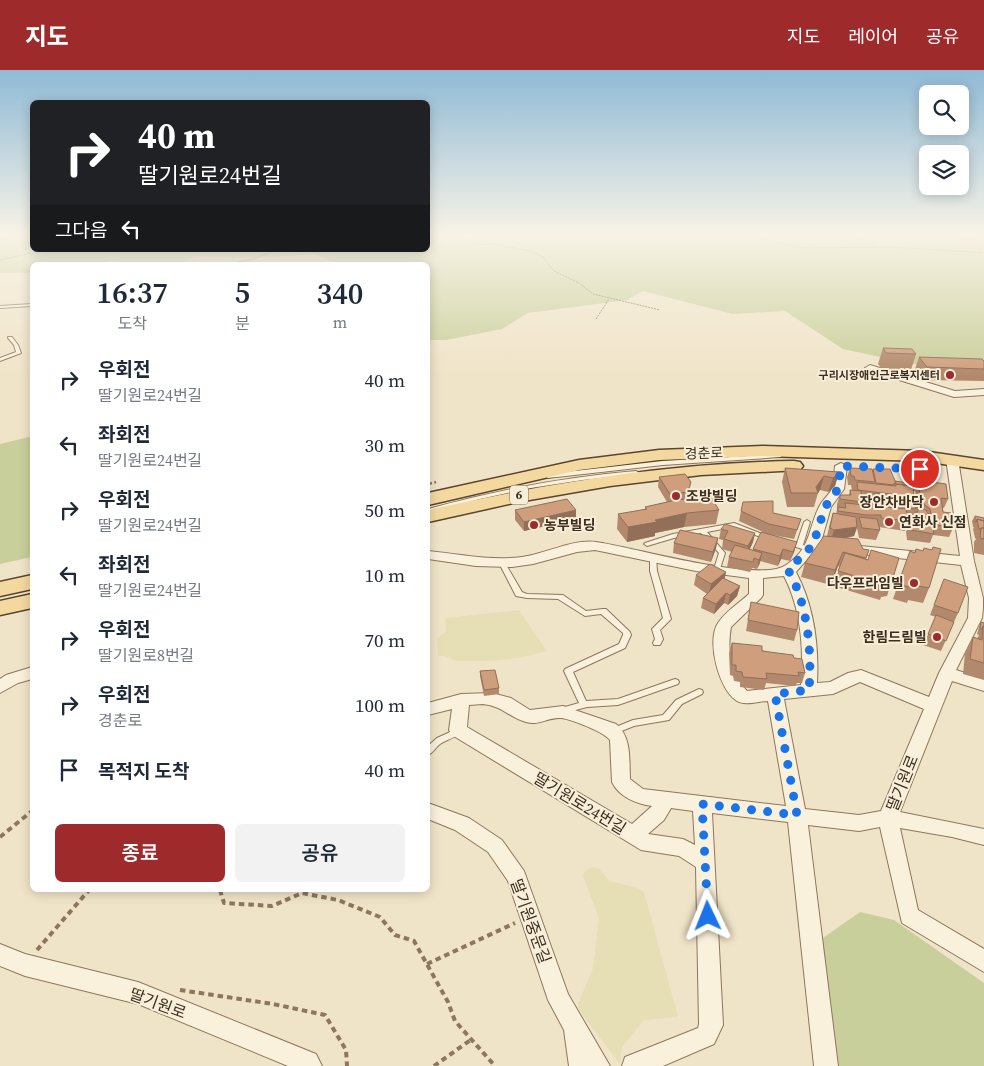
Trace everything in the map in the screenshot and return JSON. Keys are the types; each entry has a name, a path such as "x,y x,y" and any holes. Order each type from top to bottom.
{"main road":[{"name":"경춘로","path":"430,499 579,466 659,455 763,452 922,456 984,473"},
{"name":"경춘로","path":"430,516 519,495 683,470 774,466 984,465"},
{"path":"0,589 30,582"},
{"path":"0,608 30,601"}],"street":[{"path":"870,368 901,376 954,394 984,392"},
{"name":"딸기원로","path":"952,465 968,561 980,604 947,674 888,818 909,916 984,961"},
{"path":"430,555 476,563 502,563 532,560 568,549 588,546 756,575 776,574 788,570 807,547 825,507 838,489 841,466"},
{"path":"807,547 968,561"},
{"path":"788,570 794,581 808,633 811,666 809,690"},
{"path":"756,575 756,595 724,624 723,666 728,677 743,697 833,688 854,677 861,676 934,706"},
{"path":"0,687 12,679 30,674"},
{"path":"947,674 984,685"},
{"path":"775,694 797,815 826,1066"},
{"path":"458,730 461,700"},
{"path":"430,708 461,700 498,700 526,716 535,718 558,712 614,731 619,740 619,777 624,786 643,797 859,823 888,818 952,829 984,837"},
{"name":"딸기원로24번길","path":"458,730 648,844 683,848 706,862"},
{"path":"632,835 657,814 666,800"},
{"path":"634,1066 706,1036 710,1031 706,862 702,804"},
{"name":"딸기원중문길","path":"430,812 462,824 495,846 517,877 559,1000 598,1066"},
{"name":"딸기원로","path":"0,955 25,965 138,993 308,1062 310,1066"},
{"path":"574,1024 581,1066"}],"lane":[{"path":"0,307 30,305"},
{"path":"0,360 19,353 16,345 10,338"},
{"path":"430,510 535,484 590,476 683,470"},
{"path":"833,497 889,504"},
{"path":"783,542 807,547 807,522"},
{"path":"648,544 673,536 738,525 753,534 774,540"},
{"path":"704,531 722,553 717,569"},
{"path":"653,557 652,566 666,607 667,619 656,629 659,639 657,643"},
{"path":"502,563 519,594 560,597 586,614 603,611 626,632 627,635 622,646 568,671 584,705"},
{"path":"558,712 584,705 618,702 675,682"},
{"path":"614,731 633,723 666,718 682,700 699,692"},
{"path":"430,748 433,743 439,739 456,733 458,730"}],"path":[{"path":"578,282 593,294 660,310"},
{"path":"596,319 609,299"},
{"path":"0,837 30,813"},
{"path":"25,965 87,892"},
{"path":"221,892 224,903 272,906 302,893 338,900 380,917 395,935 414,940 448,1002 455,1022 495,1066"},
{"path":"427,964 530,916"},
{"path":"178,990 273,1004 325,1015 346,1050 347,1066"},
{"path":"434,1066 472,1039"}],"shaded area":[{"path":"519,610 547,651 524,657 492,661 456,661 445,656 438,656 437,638 446,632 446,618"},
{"path":"593,867 599,869 610,881 637,888 644,892 678,1017 644,1020 622,1047 620,1064 579,1010 578,1004 593,968 599,918 583,876 584,872"}],"green space":[{"path":"430,282 984,282 984,367 918,365 843,349 785,311 733,314 643,291 627,300 528,313 502,329 446,340 430,340"},
{"path":"30,437 30,557 0,564 0,444"},
{"path":"860,912 894,920 984,983 984,1066 833,1066 820,940"}],"building":[{"path":"883,348 912,349 916,354 886,353"},
{"path":"919,357 982,359 984,361 984,369 927,367"},
{"path":"785,468 839,472 833,478 824,476 816,487 818,493 791,493"},
{"path":"850,468 872,469 875,482 855,480 854,476 851,476"},
{"path":"873,469 890,469 896,483 894,485 876,483"},
{"path":"685,474 691,482 688,492 670,494 659,477"},
{"path":"918,480 946,484 948,499 941,498 943,512 951,513 953,528 932,524 934,534 911,530 910,523 917,524 915,512 918,512 918,509 926,510 932,520 930,509 921,502"},
{"path":"895,481 915,484 916,487 913,489 913,486 896,484"},
{"path":"857,482 913,486 914,497 858,490"},
{"path":"850,490 861,491 862,502 840,499 840,495 851,495"},
{"path":"874,493 917,498 920,508 899,507 897,501 895,501 897,507 879,505 878,501 875,501"},
{"path":"711,497 719,510 687,513 655,520 657,522 628,527 618,514 647,509 645,507 676,500"},
{"path":"567,499 576,510 524,522 515,510"},
{"path":"773,501 773,513 801,519 797,530 769,524 741,511 743,502"},
{"path":"845,503 906,509 909,521 881,518 881,515 838,511 838,507 846,508"},
{"path":"833,513 856,517 857,527 834,530 830,528"},
{"path":"975,516 984,518 984,521 977,519 975,522"},
{"path":"859,517 877,519 880,530 862,528"},
{"path":"977,519 984,521 984,528 979,529"},
{"path":"725,524 755,533 748,546 724,539 728,531 721,529"},
{"path":"981,528 984,528 984,539 980,538"},
{"path":"680,530 718,538 713,552 674,543"},
{"path":"761,532 797,542 793,552 783,549 780,556 753,549"},
{"path":"824,536 858,539 863,549 869,550 866,558 843,552 835,570 805,563"},
{"path":"735,545 762,553 759,560 754,558 753,562 729,557"},
{"path":"933,547 941,549 929,588 913,585 913,588 898,584 910,551 915,553 916,549 923,551 924,548 932,550"},
{"path":"871,550 899,558 892,581 887,582 886,585 838,571 845,553 868,560"},
{"path":"710,564 726,572 711,584 696,575"},
{"path":"723,578 740,586 730,595 726,593 716,604 703,598"},
{"path":"944,579 968,587 958,613 934,605"},
{"path":"751,602 799,612 797,630 748,620"},
{"path":"936,615 954,622 946,641 928,634"},
{"path":"981,622 984,623 984,626 981,630 980,629"},
{"path":"983,626 984,663 970,659 973,637 982,640"},
{"path":"732,643 762,646 762,651 793,655 794,658 802,659 805,673 798,672 799,676 766,673 767,679 743,677 742,672 736,671 736,665 732,665"},
{"path":"495,670 499,688 484,690 480,671"}],"place":[{"name":"구리시장애인근로복지센터","path":"950,375"},
{"name":"조방빌딩","path":"676,496"},
{"name":"장안차바닥","path":"934,502"},
{"name":"연화사 신점","path":"889,522"},
{"name":"농부빌딩","path":"534,525"},
{"name":"다우프라임빌","path":"914,583"},
{"name":"한림드림빌","path":"937,637"}],"route":[{"path":"708,916 702,804 797,815 775,694 809,690 811,666 808,633 801,603 794,581 788,570 813,545 825,507 838,489 841,466 920,469"}]}
